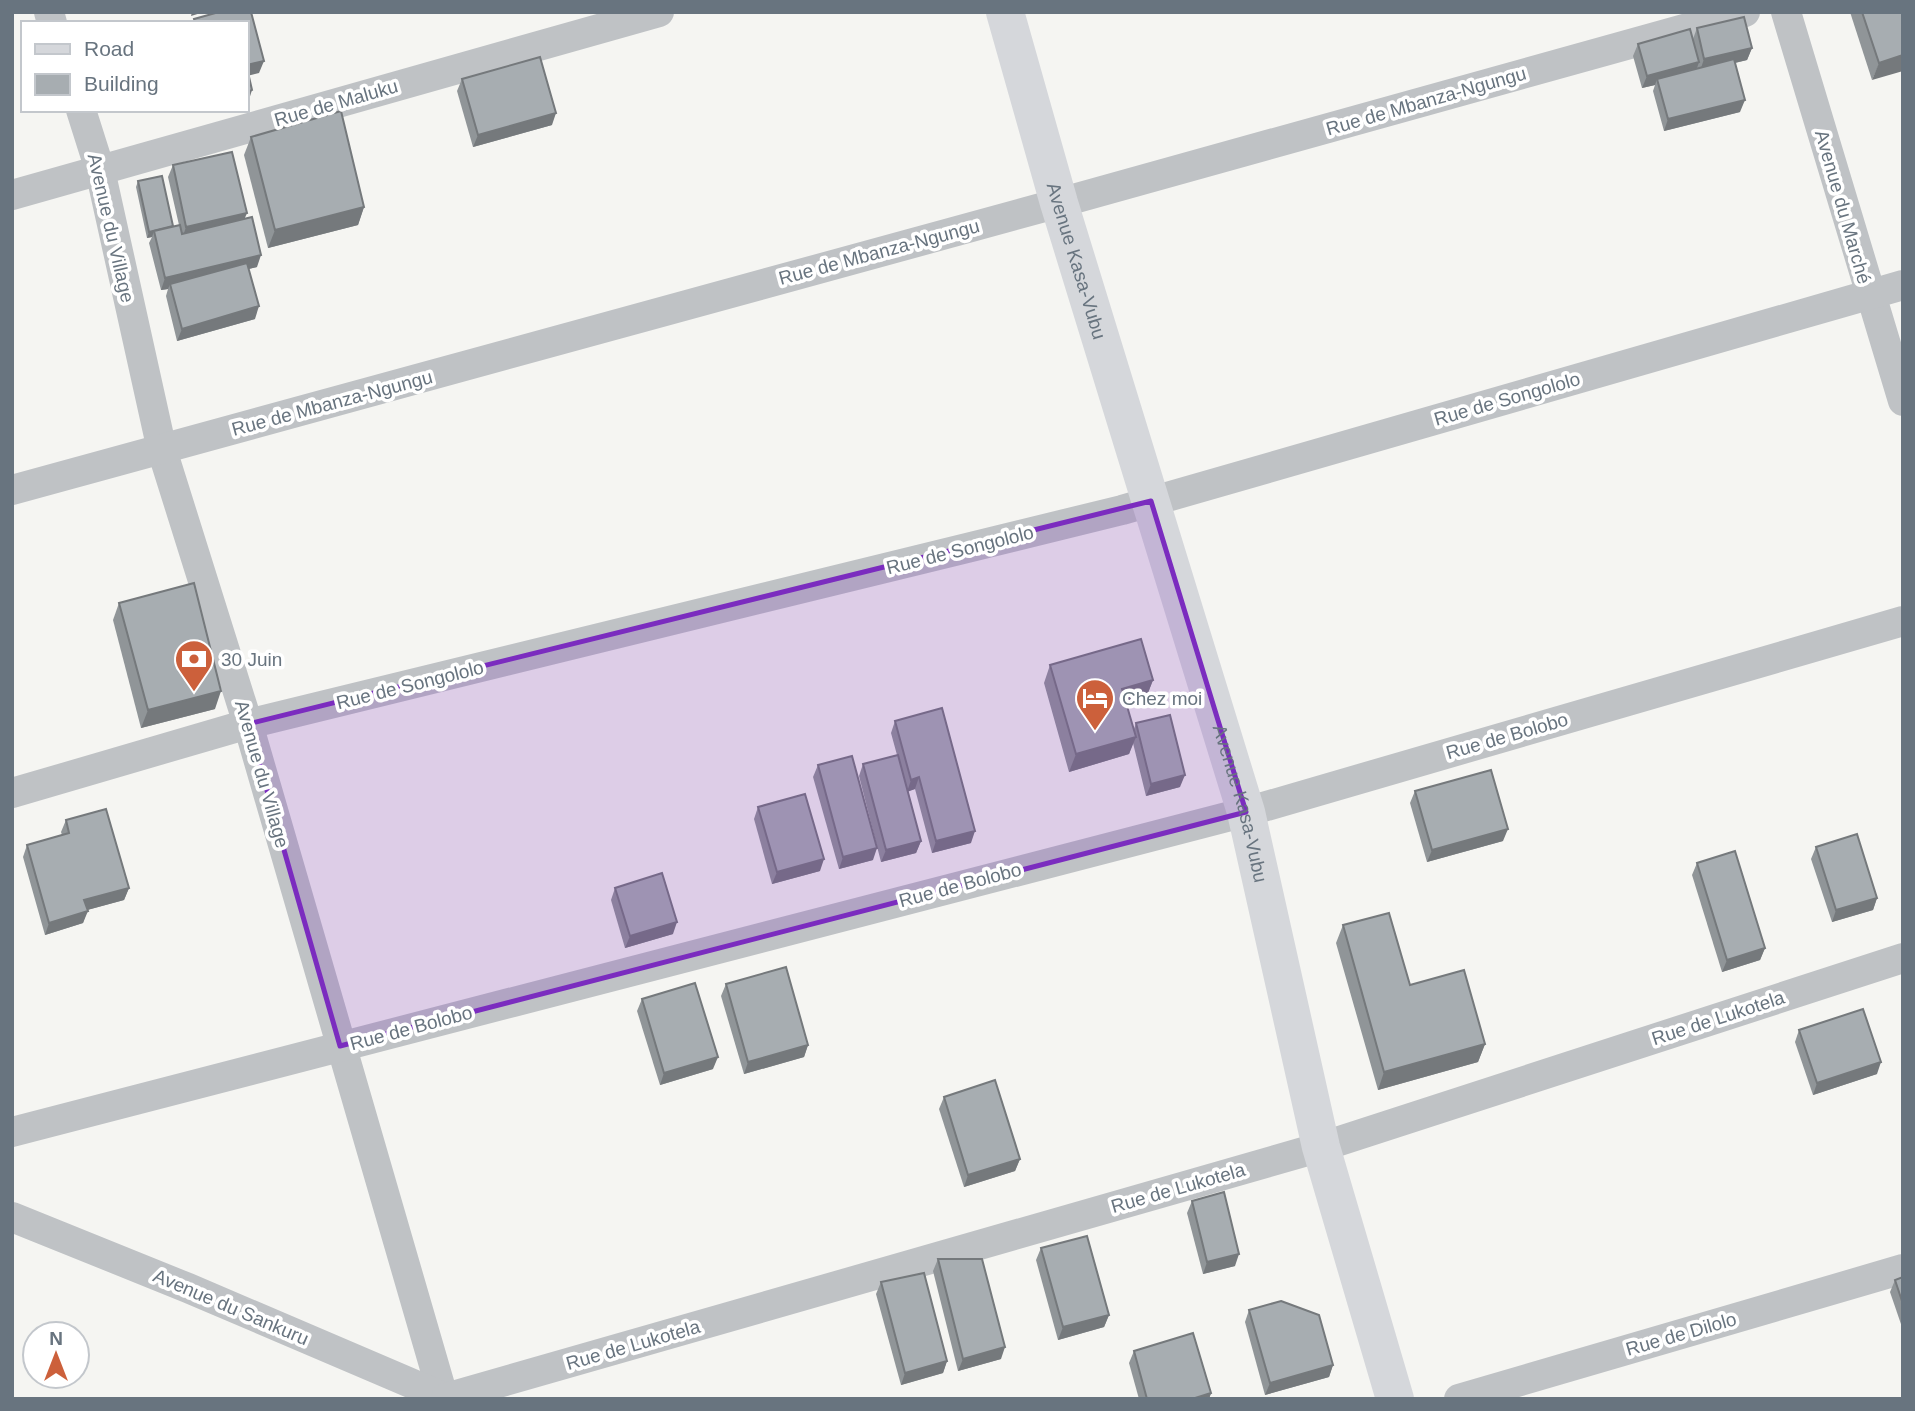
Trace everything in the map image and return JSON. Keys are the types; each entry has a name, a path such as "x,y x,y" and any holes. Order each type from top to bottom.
{"main road":[{"name":"Avenue Kasa-Vubu","path":"1005,12 1059,203 1246,811 1321,1147 1395,1399"}],"street":[{"name":"Rue de Maluku","path":"12,195 659,12"},
{"name":"Rue de Mbanza-Ngungu","path":"12,490 1745,12"},
{"name":"Avenue du Marché","path":"1786,12 1903,401"},
{"name":"Avenue du Village","path":"81,112 100,170 162,450 248,724 340,1046 446,1398"},
{"name":"Rue de Songololo","path":"12,793 248,724 1151,501 1903,285"},
{"name":"Rue de Bolobo","path":"12,1132 1246,811 1903,621"},
{"name":"Rue de Lukotela","path":"446,1398 1321,1147 1903,958"},
{"name":"Avenue du Sankuru","path":"12,1217 446,1398"},
{"name":"Rue de Dilolo","path":"1459,1399 1903,1269"}],"highlighted area":[{"path":"1151,501 1246,812 340,1046 248,724"}],"building":[{"path":"219,12 251,12 264,61 248,65 248,21 194,19"},
{"path":"1862,12 1903,12 1903,55 1879,63"},
{"path":"1744,17 1752,48 1704,59 1697,28"},
{"path":"1690,29 1699,62 1647,76 1638,44"},
{"path":"540,57 556,113 478,135 462,79"},
{"path":"1734,59 1745,100 1668,119 1657,79"},
{"path":"248,72 252,90 248,92"},
{"path":"341,111 364,207 275,230 251,137"},
{"path":"232,152 247,213 186,227 173,165"},
{"path":"162,176 173,226 149,232 138,181"},
{"path":"252,217 261,255 165,278 154,231 180,225 182,234"},
{"path":"247,263 259,306 182,329 170,284"},
{"path":"194,583 221,691 148,710 119,603"},
{"path":"1141,639 1153,680 1122,689 1136,737 1076,754 1050,665"},
{"path":"942,708 975,831 936,841 919,777 911,780 895,721"},
{"path":"1170,715 1185,775 1151,784 1136,723"},
{"path":"898,755 921,841 886,850 863,764"},
{"path":"852,756 877,848 843,857 818,765"},
{"path":"1491,770 1508,829 1432,850 1415,791"},
{"path":"805,794 824,859 777,872 758,807"},
{"path":"106,809 129,888 84,900 88,911 49,923 27,845 69,833 66,820"},
{"path":"1857,834 1877,898 1836,910 1816,847"},
{"path":"1735,851 1765,948 1727,960 1697,863"},
{"path":"662,873 677,922 630,936 615,888"},
{"path":"1389,913 1410,985 1464,970 1485,1044 1384,1072 1343,925"},
{"path":"786,967 808,1045 748,1062 726,984"},
{"path":"695,983 718,1057 664,1073 642,999"},
{"path":"1863,1009 1881,1062 1817,1083 1799,1030"},
{"path":"995,1080 1020,1159 968,1175 944,1097"},
{"path":"1224,1192 1239,1254 1207,1262 1192,1201"},
{"path":"1087,1236 1109,1315 1063,1327 1041,1248"},
{"path":"938,1259 982,1259 1005,1347 963,1359"},
{"path":"924,1273 947,1361 905,1373 881,1282"},
{"path":"1903,1277 1903,1304 1895,1280"},
{"path":"1281,1301 1319,1315 1333,1365 1270,1383 1249,1310"},
{"path":"1193,1333 1211,1393 1192,1399 1147,1399 1134,1351"}],"place":[{"name":"30 Juin","path":"194,693"},
{"name":"Chez moi","path":"1095,732"}]}
